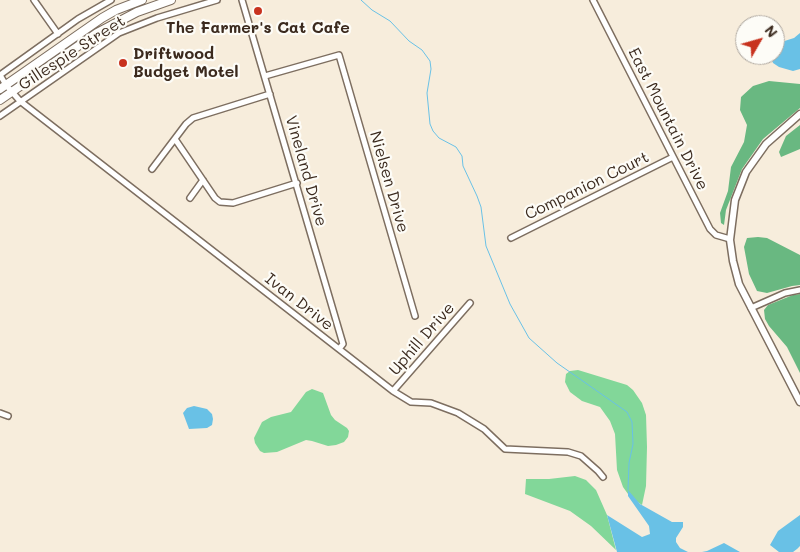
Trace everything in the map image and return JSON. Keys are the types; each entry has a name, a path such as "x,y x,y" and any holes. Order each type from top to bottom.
{"highway":[{"path":"2,86 102,18 116,10 142,0"},
{"path":"92,36 95,31 119,16 158,0"},
{"path":"0,100 92,36 137,12 171,0"}],"main road":[{"path":"800,114 766,144 746,172 735,200 730,238 735,273 800,402"}],"street":[{"path":"34,0 58,34"},
{"name":"Gillespie Street","path":"0,75 78,19 111,0"},
{"name":"Gillespie Street","path":"0,116 119,33 157,18 218,0"},
{"name":"Vineland Drive","path":"242,0 343,344 339,349"},
{"name":"East Mountain Drive","path":"593,0 710,229 719,236 730,238"},
{"name":"Nielsen Drive","path":"265,76 339,55 415,316"},
{"name":"Ivan Drive","path":"0,75 2,86 12,92 20,102 393,392 411,402 431,403 458,413 484,429 505,448 568,452 581,456 598,470 603,477"},
{"path":"152,169 190,120 198,115 270,94"},
{"path":"175,139 218,200 228,204 297,183"},
{"name":"Companion Court","path":"511,238 673,157"},
{"path":"190,198 203,180"},
{"path":"751,308 786,293 800,290"},
{"name":"Uphill Drive","path":"393,392 470,303"},
{"path":"0,413 8,416"}],"green space":[{"path":"769,81 800,84 800,108 763,139 742,169 726,210 724,225 721,223 720,213 728,191 731,167 744,142 747,125 740,110 741,97 753,86"},
{"path":"800,125 800,149 781,157 779,152 786,136"},
{"path":"747,238 767,238 800,255 800,285 767,293 757,291 749,274 744,247"},
{"path":"800,294 800,373 787,347 765,319 764,310 768,305"},
{"path":"578,370 627,385 642,403 646,415 647,447 646,486 642,505 628,491 628,494 623,487 617,470 615,434 610,421 600,407 582,401 570,392 565,382 566,374 570,371"},
{"path":"312,389 323,393 331,415 349,431 348,437 344,442 328,446 306,440 277,452 264,453 260,451 254,438 262,422 271,417 291,412 306,392"},
{"path":"575,476 586,480 596,490 607,515 616,550 591,526 570,511 525,494 526,479"}],"water":[{"path":"800,33 800,69 793,71 776,65 785,65 785,41 794,38"},
{"path":"194,406 207,409 212,414 212,425 207,428 189,429 183,413 187,408"},
{"path":"628,490 640,504 672,522 683,522 683,527 676,538 676,542 680,548 688,552 617,552 607,515 642,537 650,534 649,526 628,496"},
{"path":"800,515 800,546 793,552 779,552 770,545 778,531"},
{"path":"724,543 740,552 702,552 707,551"}],"waterway":[{"path":"361,0 372,10 390,21 409,41 422,50 430,61 431,69 427,93 430,124 439,138 456,147 462,156 463,166 481,207 486,246 510,304 529,338 557,363 627,412 632,422 633,444 629,463 628,490"}],"place":[{"name":"The Farmer's Cat Cafe","path":"258,11"},
{"name":"Driftwood Budget Motel","path":"123,63"}]}
